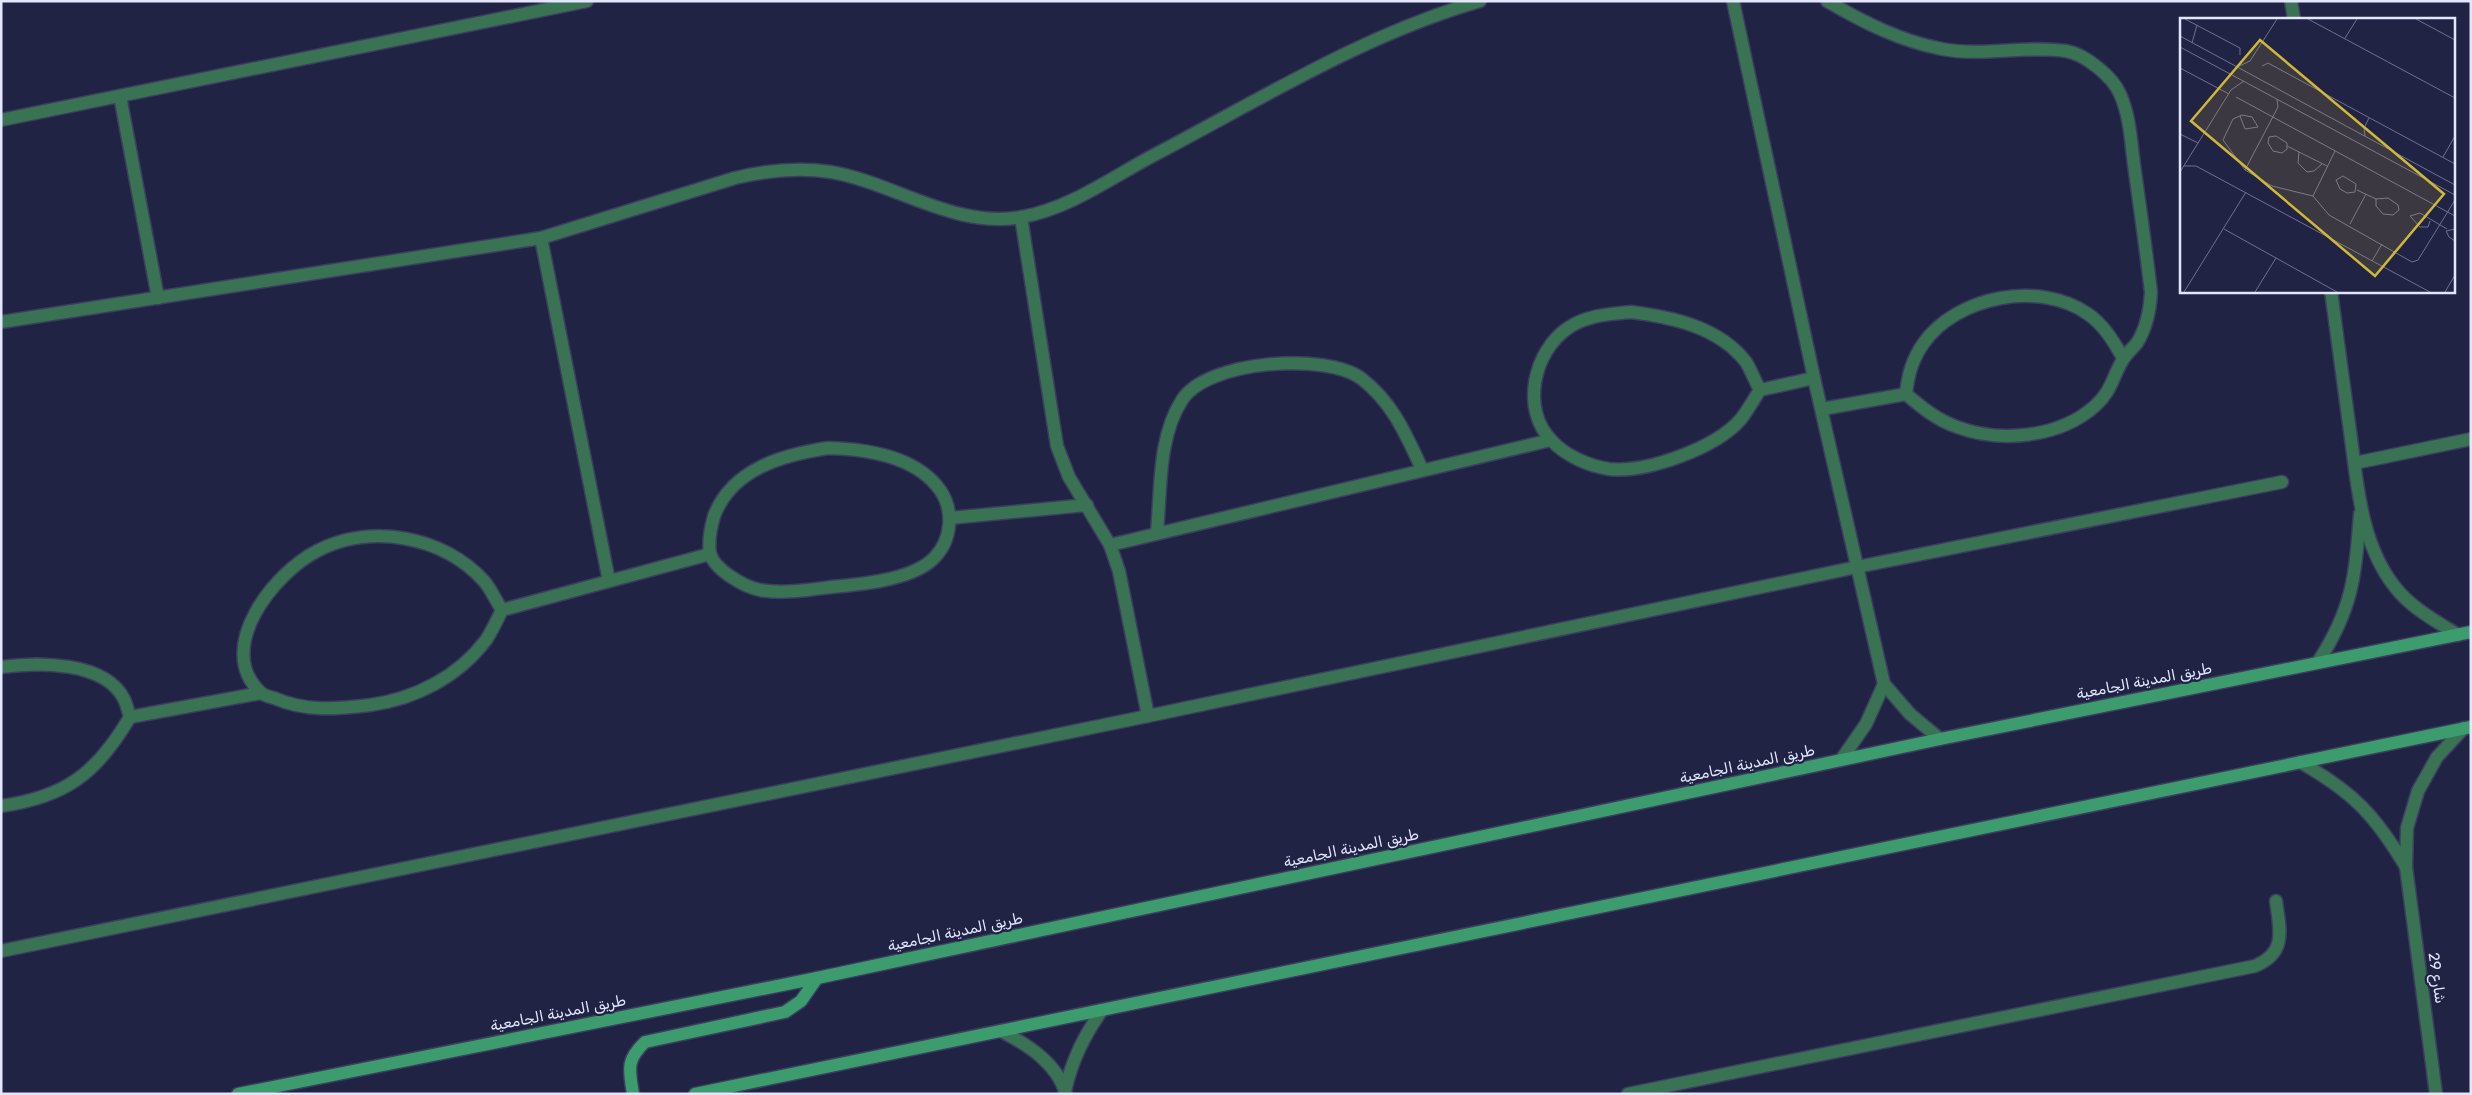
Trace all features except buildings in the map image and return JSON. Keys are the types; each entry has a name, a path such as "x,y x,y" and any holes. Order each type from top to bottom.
{"main road":[{"name":"طريق المدينة الجامعية","path":"238,1094 817,978 1940,739 2465,634"},
{"path":"694,1094 2467,728"},
{"path":"633,1094 629,1065 634,1052 646,1042 785,1012 801,1001 817,978"}],"street":[{"path":"1,120 587,1"},
{"path":"1,322 541,238 767,170 800,168 833,173 937,208 978,218 1021,217 1067,204 1109,179 1352,51 1413,23 1480,1"},
{"path":"1733,1 1814,378 1884,684 1910,714 1940,739"},
{"path":"1822,409 1906,394 1929,413 1956,427 1986,435 2016,436 2072,422 2095,406 2113,384 2124,358 2136,345 2144,328 2150,311 2151,292 2128,127 2120,94 2099,66 2068,51 2033,50 1987,53 1942,49 1898,37 1856,18 1827,1"},
{"path":"2291,1 2294,18"},
{"path":"120,96 158,298"},
{"path":"1021,217 1057,446 1069,477 1110,545 1119,571 1148,716"},
{"path":"541,238 609,581"},
{"path":"2331,292 2361,509 2378,556 2395,588 2410,603 2465,634"},
{"path":"1906,394 1909,370 1923,343 1944,322 1970,307 1998,299 2032,296 2061,301 2088,314 2109,334 2124,358"},
{"path":"1760,390 1745,362 1722,340 1693,324 1662,316 1631,312 1598,315 1568,328 1546,350 1534,379 1534,411 1551,440 1578,460 1610,469 1643,466 1676,459 1711,443 1741,419 1760,390 1814,378"},
{"path":"1157,532 1166,443 1171,419 1183,397 1202,381 1224,371 1307,363 1335,366 1360,377 1381,395 1397,418 1422,469"},
{"path":"2355,463 2471,439"},
{"path":"1110,545 1157,532 1551,440"},
{"path":"820,449 858,449 889,456 917,469 934,481 945,498 950,518 946,540 935,557 917,569 862,584 783,592 760,590 741,584 724,572 710,554 711,526 720,500 740,479 767,464 797,453 820,449"},
{"path":"1,951 1148,716 1857,567 2282,482"},
{"path":"950,518 1087,505"},
{"path":"2318,662 2334,638 2351,597 2361,509"},
{"path":"502,610 484,582 457,558 424,542 388,536 352,539 317,551 287,571 263,599 250,625 243,648 247,672 261,693 293,707 334,710 374,704 417,694 456,672 486,640 502,610 710,554"},
{"path":"1,667 37,663 61,665 92,673 111,682 124,698 130,717 113,747 89,772 60,791 27,802 1,806"},
{"path":"1841,760 1866,724 1884,684"},
{"path":"130,717 261,693"},
{"name":"شارع 29","path":"2436,1094 2406,867 2407,828 2418,791 2437,757 2467,728"},
{"name":"شارع 29","path":"2300,762 2333,781 2363,805 2386,834 2406,867"},
{"path":"1628,1094 2254,966 2266,962 2280,942 2276,901"},
{"path":"1066,1092 1070,1069 1078,1048 1102,1010"},
{"path":"1001,1031 1040,1055 1054,1072 1066,1092"}]}
